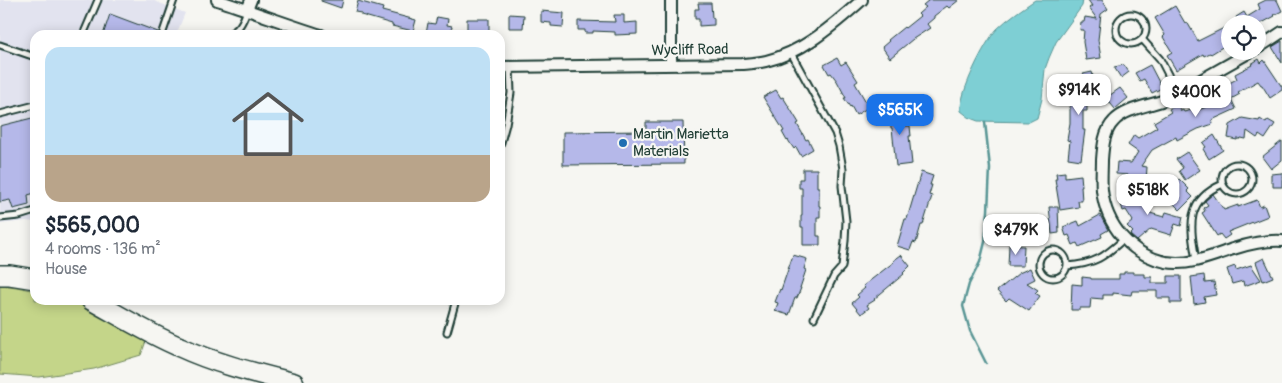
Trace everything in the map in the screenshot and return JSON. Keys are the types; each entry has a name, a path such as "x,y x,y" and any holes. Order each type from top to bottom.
{"highway":[{"path":"0,275 30,278"},
{"path":"100,305 193,353 247,372 294,383"}],"street":[{"path":"217,0 249,5 292,26 305,30"},
{"path":"671,0 672,65"},
{"name":"Wycliff Road","path":"505,67 764,62 806,44 862,0"},
{"path":"1266,43 1282,32"},
{"path":"1236,60 1155,104 1129,111 1120,116 1110,126 1105,136 1101,177 1102,192 1110,219 1124,239 1147,256 1167,262 1196,261 1249,245 1282,241"}],"lane":[{"path":"85,30 98,0"},
{"path":"164,30 174,0"},
{"path":"237,30 243,23 249,5"},
{"path":"1130,14 1143,20 1145,30 1142,38 1134,44 1120,40 1116,26 1121,18 1130,14"},
{"path":"1142,38 1160,59 1177,92"},
{"path":"0,45 30,55"},
{"path":"791,52 835,133 843,169 842,186 846,221 842,267 834,276 814,318"},
{"path":"505,67 511,94 505,128"},
{"path":"0,114 30,106"},
{"path":"1241,164 1249,169 1252,179 1249,188 1241,193 1227,190 1223,184 1222,176 1231,165 1241,164"},
{"path":"1196,261 1192,232 1192,214 1203,196 1210,190 1223,184"},
{"path":"0,218 30,212"},
{"path":"1067,266 1096,261 1124,239"},
{"path":"1054,250 1062,253 1067,266 1063,275 1054,279 1045,276 1038,264 1039,259 1045,252 1054,250"},
{"path":"447,332 455,305"}],"shaded area":[{"path":"0,0 152,0 185,13 178,30 30,30 30,221 0,224"}],"green space":[{"path":"0,285 30,290 30,305 82,305 146,341 141,355 94,369 39,377 0,374"}],"water":[{"path":"1035,0 1083,0 1082,6 1056,42 1049,58 1045,69 1042,99 1037,118 1029,122 978,121 970,118 961,111 961,103 968,81 980,56 997,29 1010,17"}],"building":[{"path":"321,0 343,0 341,8"},
{"path":"929,0 959,0 934,16 927,24 930,28 890,58 882,47 888,40 920,16 918,14 926,7 923,5"},
{"path":"1088,0 1102,0 1108,9 1101,14 1098,40 1101,58 1086,60 1083,42 1084,30 1080,30 1081,22 1084,22 1085,17 1097,19 1089,8 1092,6"},
{"path":"1266,0 1277,0 1282,11 1266,21 1266,15 1250,15 1260,9 1258,4"},
{"path":"358,1 383,8 382,11 416,20 413,30 409,30 392,26 392,24 355,12"},
{"path":"698,3 711,3 714,25 699,26 699,19 695,19 695,9 699,9"},
{"path":"1175,6 1198,41 1221,30 1221,48 1211,54 1204,56 1203,54 1176,70 1167,55 1172,52 1155,18"},
{"path":"541,11 564,13 563,27 551,26 551,23 541,22"},
{"path":"110,14 153,30 105,30"},
{"path":"509,14 524,15 523,28 509,28"},
{"path":"614,15 624,15 624,23 637,22 637,34 615,35 615,32 593,31 593,33 585,33 585,30 578,30 578,21 615,22"},
{"path":"437,17 448,19 447,25 452,26 451,30 427,30 428,23 435,24"},
{"path":"467,19 489,19 489,30 467,30"},
{"path":"1282,41 1282,63 1272,47"},
{"path":"837,58 841,65 846,62 858,81 855,83 869,107 856,115 844,98 846,98 837,81 831,73 829,74 824,65"},
{"path":"1257,60 1261,63 1264,60 1282,87 1282,90 1270,98 1258,81 1238,92 1240,94 1231,99 1236,109 1212,120 1213,124 1198,129 1177,140 1176,137 1152,150 1141,166 1147,167 1146,182 1127,180 1128,175 1116,174 1117,162 1131,163 1138,152 1128,145 1134,135 1138,138 1157,127 1154,122 1171,112 1169,109 1178,104 1181,111 1183,110 1184,112 1195,109 1195,111 1212,105 1215,102 1211,94 1237,79 1235,74"},
{"path":"1124,65 1129,72 1121,78 1114,67"},
{"path":"1150,65 1162,88 1152,93 1144,79 1140,81 1135,73"},
{"path":"1092,72 1096,89 1087,91 1087,111 1083,111 1083,130 1085,130 1081,160 1068,158 1070,141 1067,140 1070,123 1070,104 1078,104 1073,81 1084,79 1083,74"},
{"path":"1120,88 1128,98 1115,109 1106,98"},
{"path":"776,90 781,98 783,97 799,123 797,124 806,140 808,139 813,149 801,156 796,147 794,149 787,141 782,132 784,131 763,97"},
{"path":"901,106 906,126 910,126 911,136 909,136 912,164 896,166 892,128 890,119 887,119 886,108"},
{"path":"30,118 29,205 13,209 10,200 0,202 0,126"},
{"path":"1242,118 1259,121 1260,119 1266,123 1268,120 1275,124 1265,139 1259,135 1257,138 1247,131 1246,139 1228,138 1230,125"},
{"name":"Martin Marietta Materials","path":"646,122 683,122 684,164 563,165 563,132 646,131"},
{"path":"1214,135 1223,150 1209,159 1203,149 1206,147 1203,143"},
{"path":"1282,141 1282,160 1271,169 1262,157"},
{"path":"1187,152 1200,170 1185,180 1179,171 1183,168 1176,159"},
{"path":"803,169 817,169 820,217 817,217 817,236 820,236 820,245 803,245 803,227 801,227 802,188 799,188 799,179 803,179"},
{"path":"921,172 933,176 929,195 932,196 916,243 913,242 910,250 897,246"},
{"path":"1065,172 1065,177 1081,175 1082,201 1078,201 1079,207 1060,210 1055,179 1057,179 1056,173"},
{"path":"1282,173 1282,187 1273,187 1271,174"},
{"path":"1179,179 1189,189 1187,191 1193,197 1180,210 1171,201 1175,197 1172,193 1160,197"},
{"path":"1153,188 1156,198 1139,203 1150,213 1164,217 1166,212 1183,217 1181,226 1175,224 1171,235 1151,229 1137,241 1130,235 1133,232 1127,226 1133,221 1126,210 1123,211 1122,200 1130,198 1129,195"},
{"path":"1213,194 1224,210 1257,200 1260,207 1264,205 1268,216 1228,232 1230,235 1224,239 1220,234 1217,236 1202,213 1205,211 1203,208 1208,205 1205,201"},
{"path":"1049,207 1058,207 1059,233 1052,234"},
{"path":"1100,215 1108,230 1101,234 1102,237 1079,247 1077,243 1073,245 1069,235 1066,236 1063,227 1078,221 1080,226"},
{"path":"1009,245 1024,246 1023,266 1008,266"},
{"path":"793,255 807,259 801,288 789,315 775,311 778,303 775,302"},
{"path":"901,255 910,266 904,274 867,305 869,308 861,314 852,303 865,288 863,286"},
{"path":"1264,258 1273,277 1263,281 1256,262"},
{"path":"1251,265 1261,280 1244,286 1243,281 1232,284 1227,269 1235,266 1236,270"},
{"path":"1030,268 1035,279 1027,283 1038,290 1035,293 1040,296 1029,311 1009,298 1006,301 997,291 1019,273"},
{"path":"1124,272 1145,274 1145,277 1152,277 1152,283 1168,283 1168,276 1181,276 1181,303 1170,303 1170,298 1157,298 1157,291 1132,291 1131,295 1113,293 1113,295 1103,295 1103,299 1091,298 1090,308 1071,310 1072,284 1082,285 1082,277 1091,279 1119,279 1119,274 1124,274"},
{"path":"1204,275 1205,283 1214,282 1216,295 1204,297 1205,302 1194,304 1191,277"}],"waterway":[{"path":"985,122 990,168 985,242 980,262 969,284 963,306 970,331 986,363"}],"place":[{"name":"Martin Marietta Materials","path":"623,143"}]}
